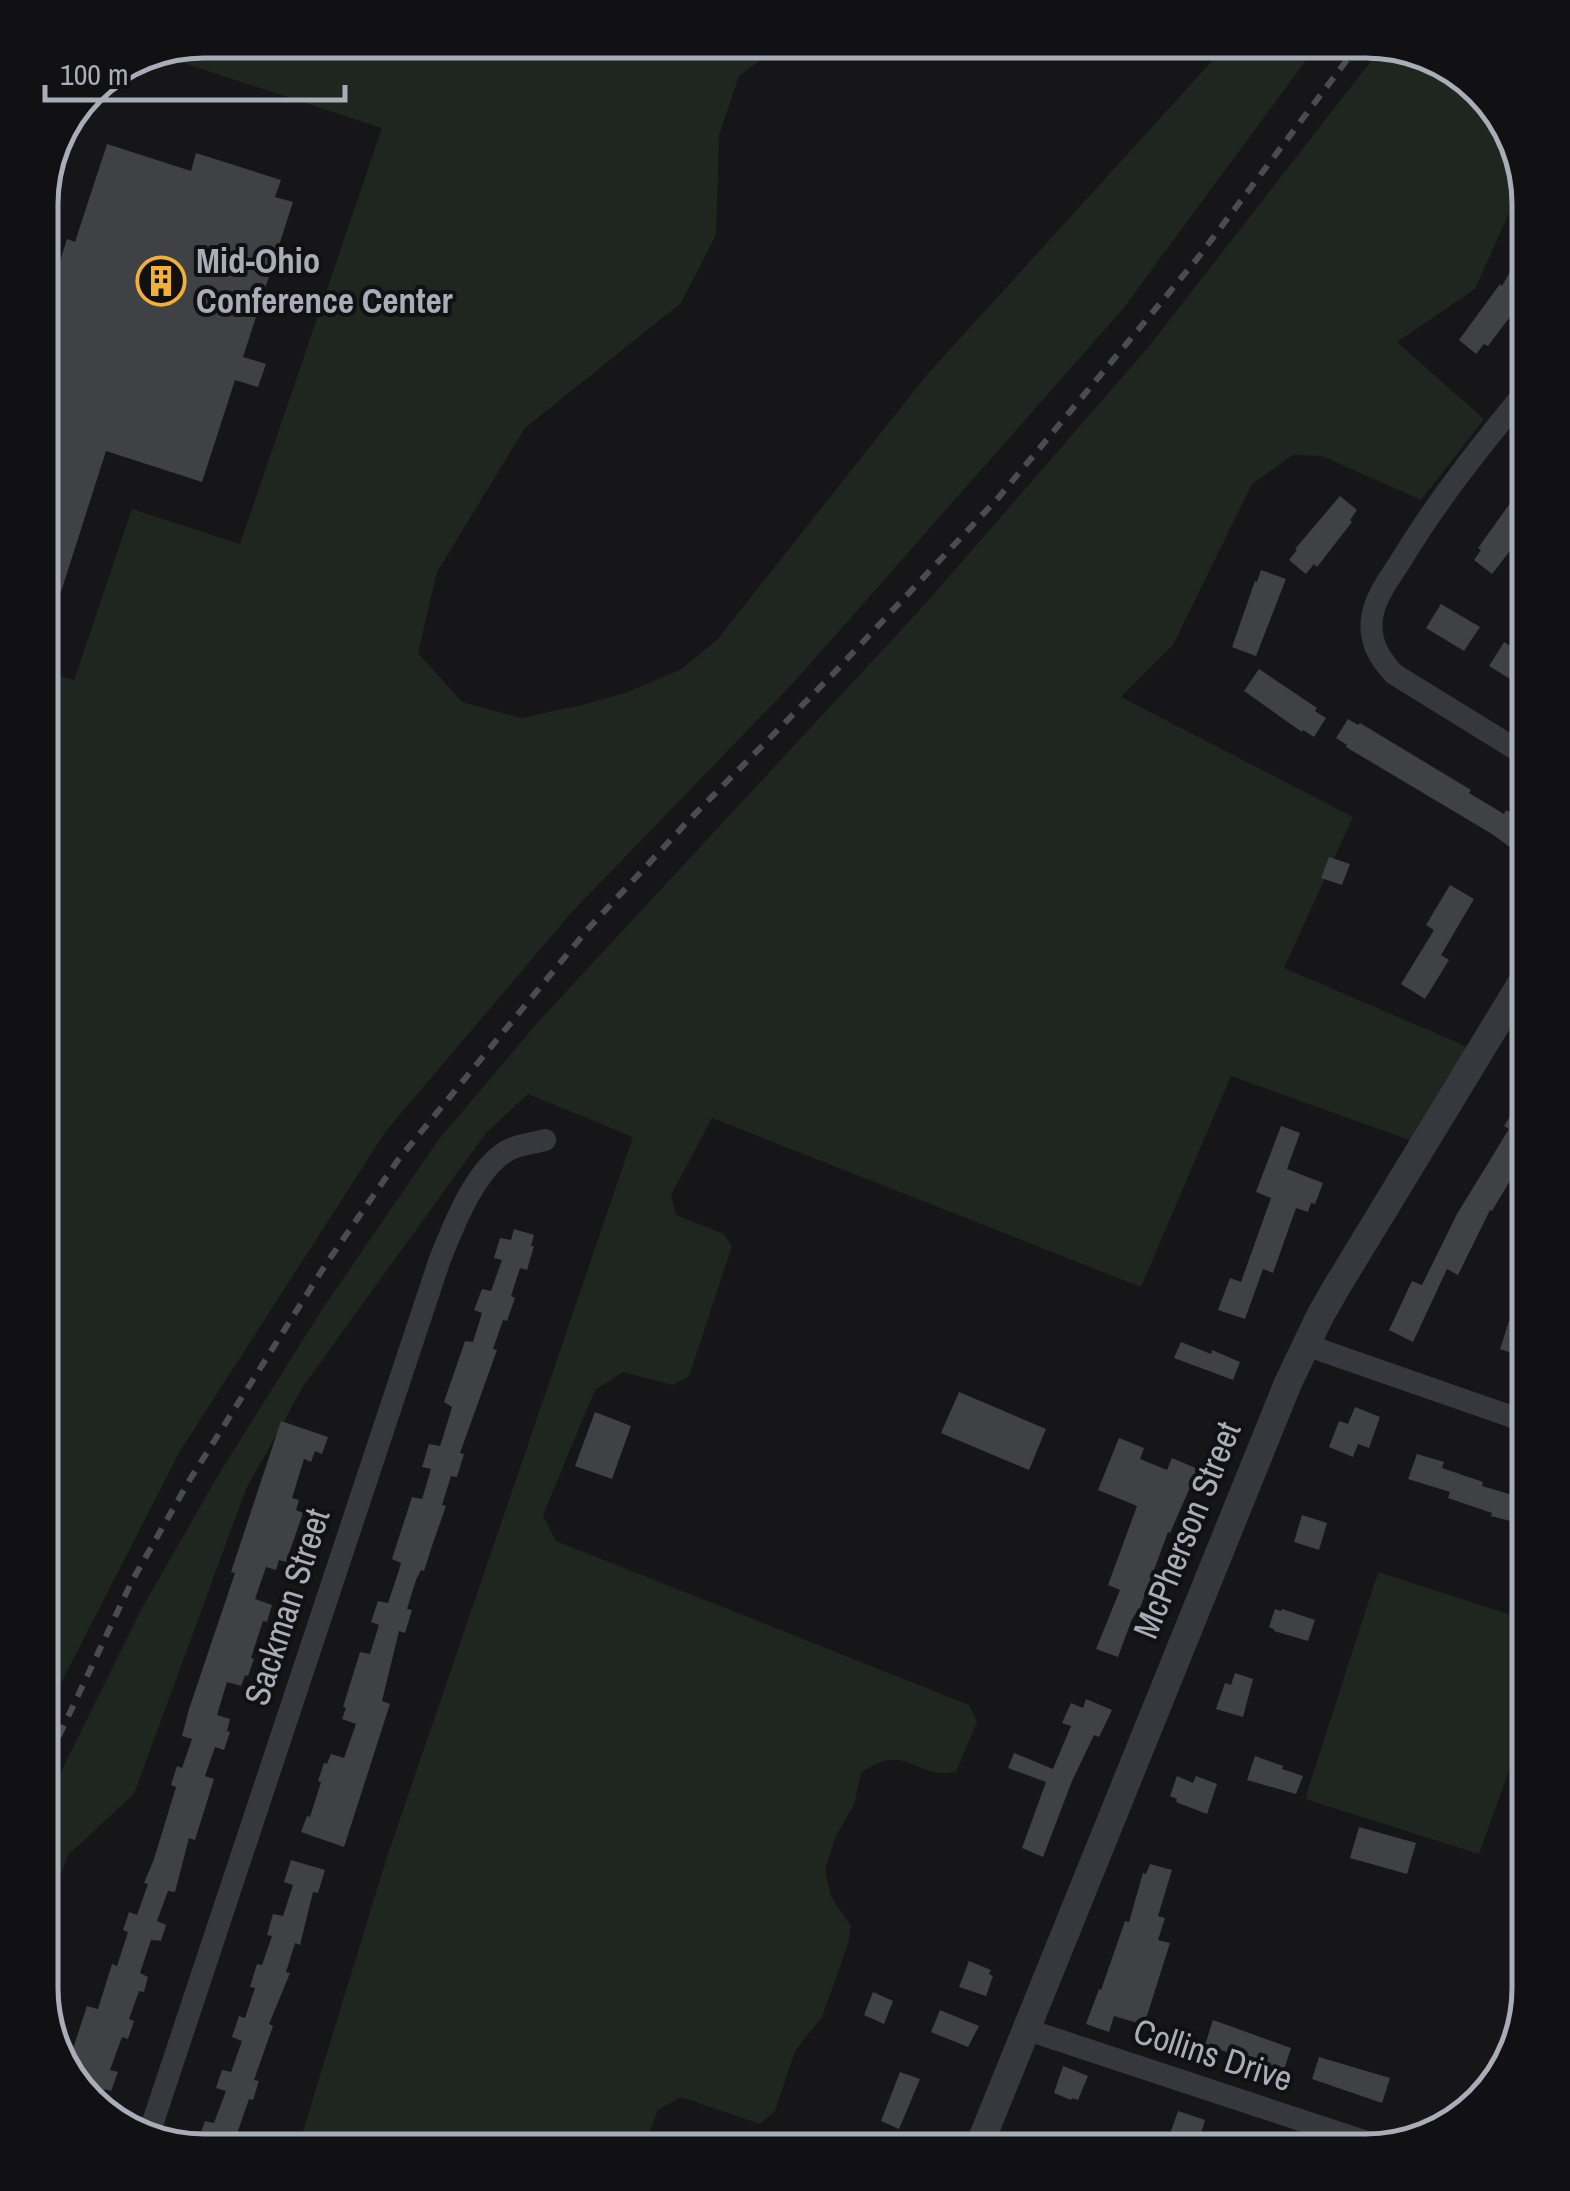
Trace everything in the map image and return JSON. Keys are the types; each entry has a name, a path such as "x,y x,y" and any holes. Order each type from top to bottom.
{"street":[{"path":"1512,409 1434,507 1379,596 1372,618 1373,642 1394,674 1512,747"},
{"name":"McPherson Street","path":"984,2134 1268,1429 1306,1345 1336,1288 1512,1000"},
{"name":"Sackman Street","path":"152,2124 451,1231 476,1183 500,1156 512,1148 545,1140"},
{"path":"1306,1345 1512,1417"},
{"name":"Collins Drive","path":"1025,2029 1336,2134"}],"shaded area":[{"path":"764,58 739,76 719,135 716,235 681,303 525,428 437,572 418,653 462,702 521,718 625,693 680,670 717,640 925,377 1215,58 1308,58 1122,310 795,681 571,913 386,1131 180,1451 58,1689 58,676 74,680 132,509 240,544 382,128 175,60"},
{"path":"1373,58 1414,65 1448,82 1476,107 1493,130 1508,165 1512,207 1475,289 1397,342 1484,419 1421,500 1322,456 1293,455 1252,484 1173,645 1121,697 1353,817 1284,968 1468,1047 1412,1141 1231,1076 1141,1287 712,1118 671,1195 676,1215 724,1234 732,1246 689,1376 673,1385 623,1372 595,1390 543,1515 556,1541 969,1705 977,1722 956,1772 930,1771 889,1760 861,1773 854,1805 836,1836 825,1869 831,1897 851,1926 848,1944 822,2017 795,2051 775,2111 760,2124 681,2097 658,2110 649,2133 302,2133 385,1863 633,1137 528,1094 486,1133 304,1385 246,1489 134,1794 68,1855 58,1881 58,1778 142,1608 220,1472 323,1308 439,1139 539,1021 927,602 1150,345"},
{"path":"1378,1572 1512,1615 1512,1762 1479,1854 1305,1799"}],"building":[{"name":"Mid-Ohio Conference Center","path":"107,144 191,171 196,153 281,180 275,197 293,202 243,357 266,364 258,387 235,380 202,482 106,451 58,601 58,267 67,239 75,242"},
{"path":"1512,268 1512,314 1488,346 1484,344 1476,354 1459,340"},
{"path":"1340,496 1357,510 1352,522 1317,567 1314,564 1306,574 1289,560"},
{"path":"1511,502 1512,548 1492,574 1474,560 1481,550 1478,548"},
{"path":"1261,570 1286,579 1256,656 1232,647"},
{"path":"1441,604 1480,627 1464,651 1426,628"},
{"path":"1504,642 1512,647 1512,680 1489,666"},
{"path":"1259,669 1326,718 1314,737 1244,691"},
{"path":"1348,719 1360,723 1504,814 1506,810 1512,813 1512,849 1346,747 1336,738"},
{"path":"1329,857 1350,864 1342,885 1321,878"},
{"path":"1450,885 1474,899 1441,955 1449,960 1425,999 1401,984 1434,930 1426,925"},
{"path":"1512,1113 1512,1177 1490,1210 1458,1275 1447,1269 1413,1342 1389,1330 1412,1281 1422,1285 1457,1214 1509,1129 1504,1126"},
{"path":"1281,1126 1300,1133 1287,1169 1323,1183 1308,1212 1296,1208 1273,1273 1263,1269 1245,1319 1218,1310 1230,1278 1241,1282 1271,1198 1256,1192"},
{"path":"514,1229 534,1235 534,1246 527,1270 520,1268 511,1296 515,1298 507,1321 503,1320 493,1349 497,1350 460,1453 464,1454 457,1477 451,1476 442,1505 446,1506 424,1571 416,1580 405,1633 399,1631 382,1701 390,1704 344,1847 301,1832 307,1816 310,1817 324,1763 331,1754 344,1758 356,1724 342,1719 346,1708 343,1707 360,1652 370,1654 379,1625 371,1622 378,1601 388,1603 398,1573 401,1563 392,1559 412,1497 422,1499 431,1469 422,1467 429,1444 440,1446 452,1407 444,1402 465,1341 473,1342 482,1313 474,1310 482,1289 491,1291 502,1260 494,1258 500,1238 511,1240"},
{"path":"1509,1321 1512,1322 1512,1353 1500,1349"},
{"path":"1181,1342 1240,1362 1233,1380 1174,1358"},
{"path":"959,1392 1046,1429 1029,1470 941,1433"},
{"path":"1355,1407 1380,1417 1369,1448 1358,1444 1353,1457 1329,1447 1339,1421 1348,1424"},
{"path":"595,1412 631,1426 612,1479 575,1466"},
{"path":"281,1421 328,1437 322,1454 315,1451 311,1462 304,1459 292,1498 299,1500 296,1510 303,1513 286,1562 279,1560 276,1570 266,1567 255,1599 272,1605 267,1622 263,1621 248,1676 245,1675 241,1686 227,1682 217,1715 230,1719 230,1732 224,1750 215,1747 205,1776 214,1779 195,1840 189,1838 175,1892 168,1891 157,1921 166,1925 161,1941 151,1940 140,1973 148,1977 144,1992 139,1991 129,2019 134,2021 128,2039 122,2037 110,2070 118,2072 111,2091 105,2089 103,2094 72,2051 87,2006 98,2009 112,1964 117,1966 128,1932 123,1930 129,1912 137,1915 148,1884 144,1883 176,1787 171,1785 192,1739 182,1736 189,1709 235,1573 231,1572"},
{"path":"1119,1438 1144,1448 1140,1459 1167,1470 1172,1458 1198,1469 1118,1657 1096,1649 1120,1590 1108,1585 1137,1506 1098,1490"},
{"path":"1417,1454 1444,1462 1442,1468 1512,1495 1512,1521 1448,1498 1450,1492 1408,1479"},
{"path":"1302,1515 1327,1523 1319,1550 1294,1542"},
{"path":"1275,1609 1315,1620 1308,1641 1269,1627"},
{"path":"1235,1673 1253,1679 1243,1717 1216,1709 1225,1683 1231,1685"},
{"path":"1086,1699 1112,1710 1099,1737 1094,1735 1072,1781 1043,1857 1022,1848 1046,1782 1008,1768 1014,1753 1053,1769 1071,1726 1062,1723 1071,1703 1083,1708"},
{"path":"1255,1756 1303,1776 1296,1794 1247,1780"},
{"path":"1177,1776 1193,1783 1196,1776 1217,1784 1207,1814 1170,1796"},
{"path":"1359,1827 1416,1843 1407,1874 1350,1858"},
{"path":"291,1860 325,1870 318,1893 313,1892 300,1945 295,1943 286,1972 290,1973 269,2024 273,2026 254,2080 259,2081 253,2100 249,2099 238,2131 242,2133 201,2133 205,2121 214,2123 226,2091 216,2088 222,2070 231,2072 242,2041 232,2037 239,2016 245,2018 255,1988 250,1987 272,1936 267,1935 273,1914 283,1916 293,1885 284,1882"},
{"path":"1150,1864 1172,1870 1158,1916 1165,1918 1158,1940 1170,1943 1144,2025 1114,2016 1109,2032 1086,2024 1125,1921 1129,1922 1143,1873"},
{"path":"969,1961 991,1970 989,1974 993,1976 986,1996 959,1987"},
{"path":"873,1992 893,2001 884,2024 864,2015"},
{"path":"940,2010 979,2026 968,2047 931,2032"},
{"path":"1213,2020 1291,2048 1284,2070 1205,2045"},
{"path":"1319,2057 1390,2078 1382,2103 1312,2079"},
{"path":"1063,2066 1088,2076 1078,2100 1054,2093"},
{"path":"900,2072 920,2079 899,2129 881,2121"},
{"path":"1178,2111 1205,2120 1201,2134 1170,2134"}],"railway":[{"path":"58,1738 132,1581 189,1481 326,1264 398,1160 588,929 999,497 1197,259 1348,58"}],"place":[{"name":"Mid-Ohio Conference Center","path":"161,281"}]}
